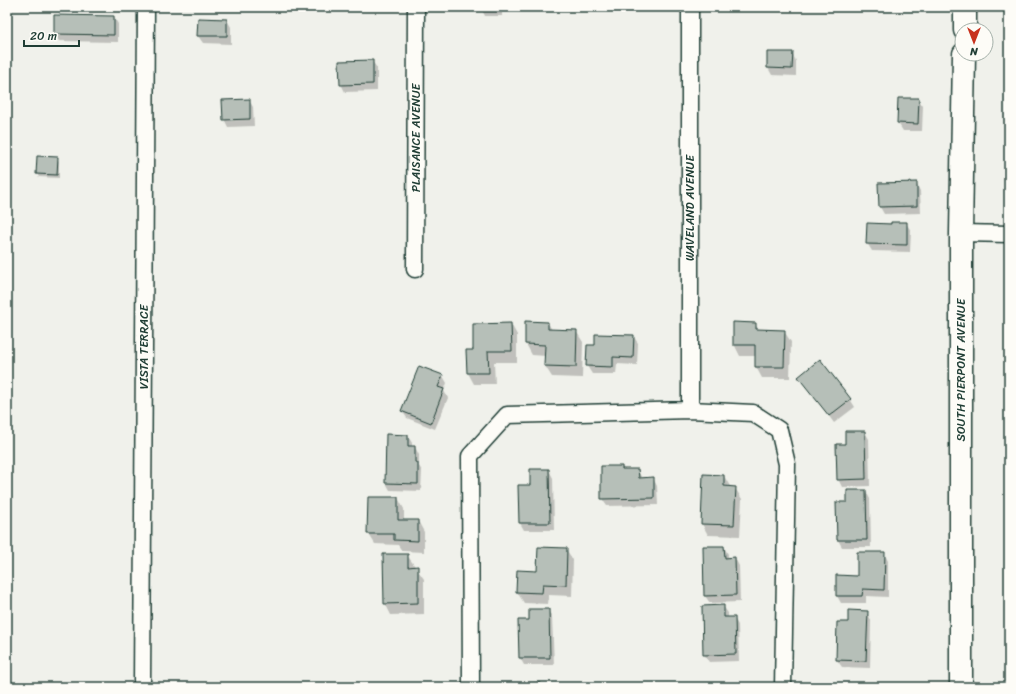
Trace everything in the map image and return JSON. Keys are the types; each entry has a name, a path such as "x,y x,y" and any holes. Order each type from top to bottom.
{"street":[{"name":"VISTA TERRACE","path":"142,687 146,7"},
{"name":"PLAISANCE AVENUE","path":"415,269 416,7"},
{"name":"WAVELAND AVENUE","path":"690,7 690,410"},
{"path":"964,22 965,7"},
{"name":"SOUTH PIERPONT AVENUE","path":"961,687 961,233 964,62"},
{"path":"961,233 1009,234"},
{"path":"471,687 470,456 507,415 690,410 753,413 779,430 787,464 783,687"}],"building":[{"path":"480,7 498,7 498,9 480,9"},
{"path":"54,15 114,16 114,35 54,34"},
{"path":"198,18 227,19 227,36 197,36"},
{"path":"767,52 793,52 792,69 767,68"},
{"path":"373,60 373,84 340,85 339,61"},
{"path":"898,98 919,98 918,124 897,123"},
{"path":"250,99 250,119 223,120 222,100"},
{"path":"37,156 58,157 57,175 36,174"},
{"path":"1006,171 1009,171 1009,198 1006,198"},
{"path":"917,182 917,206 879,207 878,183"},
{"path":"891,222 907,222 907,245 866,244 867,223 891,224"},
{"path":"525,321 548,322 548,329 577,330 576,367 544,366 545,345 525,344"},
{"path":"733,322 756,323 756,329 785,330 784,367 755,367 755,345 733,345"},
{"path":"511,323 512,351 488,351 489,373 467,373 466,350 473,350 473,324"},
{"path":"595,334 634,335 633,358 613,357 613,367 586,366 587,345 595,345"},
{"path":"820,359 851,399 829,416 798,377"},
{"path":"419,366 443,375 438,387 444,389 431,423 401,411"},
{"path":"845,431 865,431 866,479 837,480 836,444 845,444"},
{"path":"386,434 408,435 408,446 415,446 415,462 418,463 418,484 385,483"},
{"path":"601,466 622,466 622,469 638,469 639,478 654,477 654,498 601,499"},
{"path":"530,469 549,469 550,523 519,523 518,485 530,485"},
{"path":"703,474 724,475 724,486 736,487 734,525 701,524"},
{"path":"847,490 866,490 867,540 837,540 836,502 847,502"},
{"path":"368,497 398,497 398,520 418,520 418,541 394,540 394,534 367,534"},
{"path":"703,546 724,546 725,558 735,557 736,595 704,596"},
{"path":"538,547 567,548 566,585 543,584 542,593 516,592 517,570 537,571"},
{"path":"857,552 885,552 884,590 863,589 862,596 836,596 836,575 857,576"},
{"path":"383,554 408,554 408,567 418,566 418,603 384,604"},
{"path":"724,605 724,617 735,617 736,654 703,655 702,606"},
{"path":"529,609 549,609 550,658 519,658 518,620 529,620"},
{"path":"848,610 868,611 866,661 836,660 837,622 848,622"},
{"path":"540,683 540,687 516,687 516,684"},
{"path":"701,684 725,684 725,687 701,687"},
{"path":"847,684 868,684 868,687 847,687"}]}
